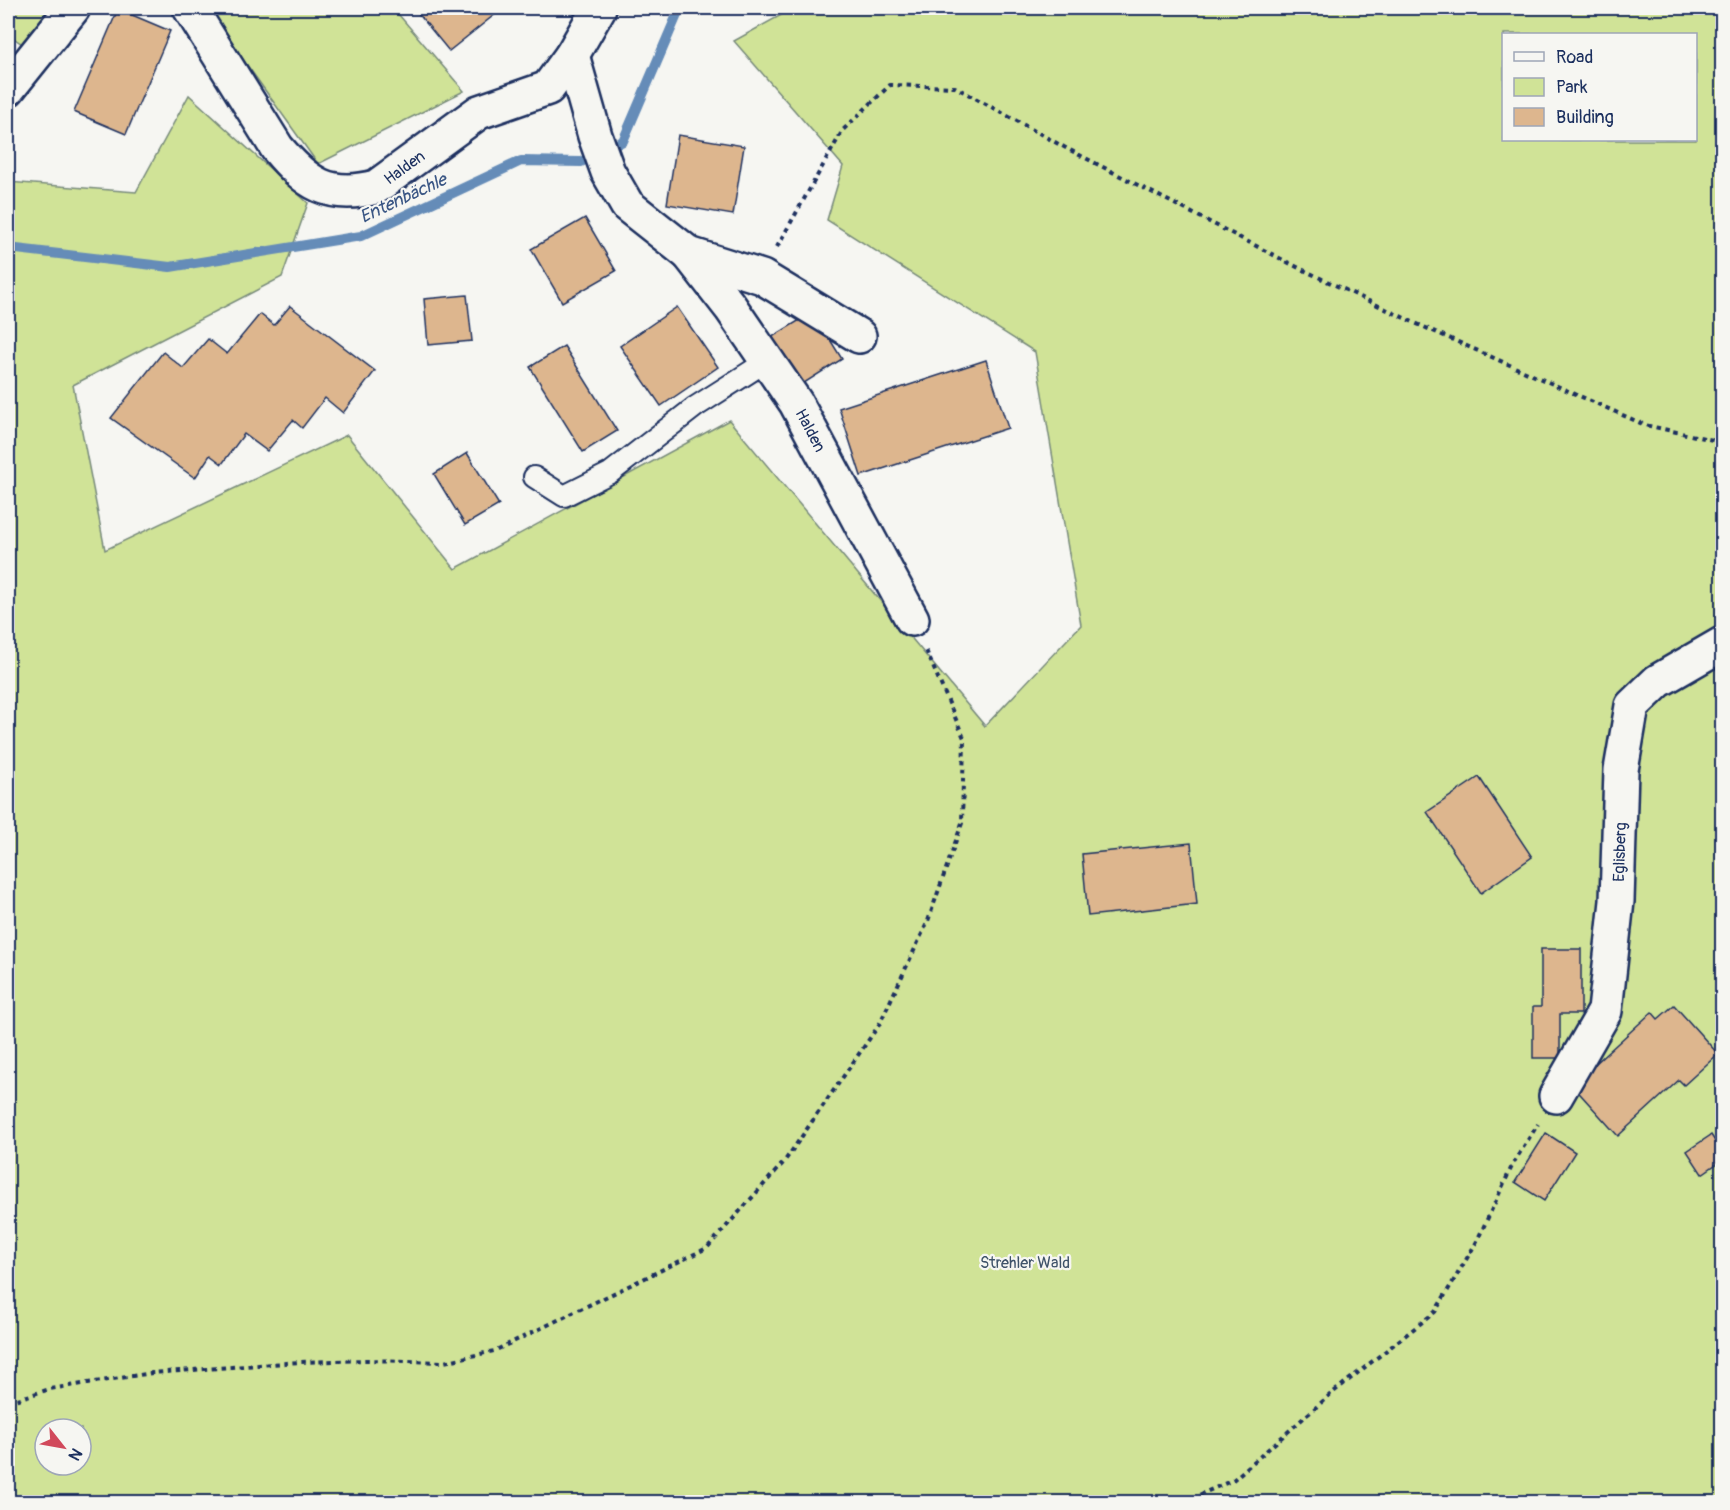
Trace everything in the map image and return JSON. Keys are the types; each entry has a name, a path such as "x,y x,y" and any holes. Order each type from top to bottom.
{"street":[{"path":"8,89 73,8"},
{"name":"Halden","path":"190,8 278,148 295,169 312,183 326,190 343,192 359,192 376,187 479,112 548,88 572,55 598,8"},
{"name":"Halden","path":"572,55 595,136 608,172 627,205 688,254 731,308 796,403 912,619"},
{"name":"Halden","path":"688,254 762,277 859,336"},
{"name":"Eglisberg","path":"1556,1096 1605,1011 1617,901 1621,771 1632,706 1658,681 1722,644"}],"lane":[{"path":"534,477 564,496 610,473 694,407 767,361"}],"path":[{"path":"762,277 843,130 890,85 955,87 1064,147 1293,265 1415,323 1645,425 1722,442"},
{"path":"8,1402 50,1389 152,1373 299,1362 368,1360 444,1362 494,1351 706,1248 784,1162 879,1025 927,921 962,823 964,738 912,619"},
{"path":"1183,1503 1233,1480 1331,1394 1435,1312 1476,1243 1514,1162 1556,1096"}],"green space":[{"path":"8,8 58,8 25,46 8,34"},
{"path":"206,8 393,8 464,91 318,164"},
{"name":"Strehler Wald","path":"794,8 1722,8 1722,1502 8,1502 8,182 136,192 189,95 308,203 282,277 73,385 105,550 347,435 455,569 729,420 985,726 1081,625 1035,352 827,220 843,166 734,41"}],"building":[{"path":"423,8 503,8 449,51 417,12"},
{"path":"118,9 170,31 126,134 74,112"},
{"path":"678,135 744,146 733,215 667,204"},
{"path":"585,218 616,271 562,302 531,249"},
{"path":"467,295 472,341 428,345 424,299"},
{"path":"290,306 375,371 343,413 325,398 302,428 293,420 267,451 244,434 222,464 210,455 195,478 111,418 163,352 183,368 208,339 227,354 260,314 274,325"},
{"path":"677,307 718,367 661,406 620,346"},
{"path":"813,312 842,359 801,385 772,337"},
{"path":"564,346 617,431 583,452 530,367"},
{"path":"986,360 1008,428 861,476 839,408"},
{"path":"467,453 499,505 465,525 434,474"},
{"path":"1479,777 1532,857 1481,893 1427,812"},
{"path":"1191,843 1197,904 1088,916 1082,854"},
{"path":"1541,949 1581,949 1581,1014 1560,1014 1560,1058 1533,1058 1533,1007 1541,1007"},
{"path":"1674,1005 1718,1054 1684,1085 1679,1080 1618,1136 1572,1085 1652,1012 1658,1019"},
{"path":"1546,1133 1575,1152 1544,1201 1515,1182"},
{"path":"1711,1135 1722,1152 1722,1160 1702,1174 1687,1151"}],"waterway":[{"name":"Entenbächle","path":"8,248 170,267 361,236 521,161 581,162 623,141 680,8"}]}
